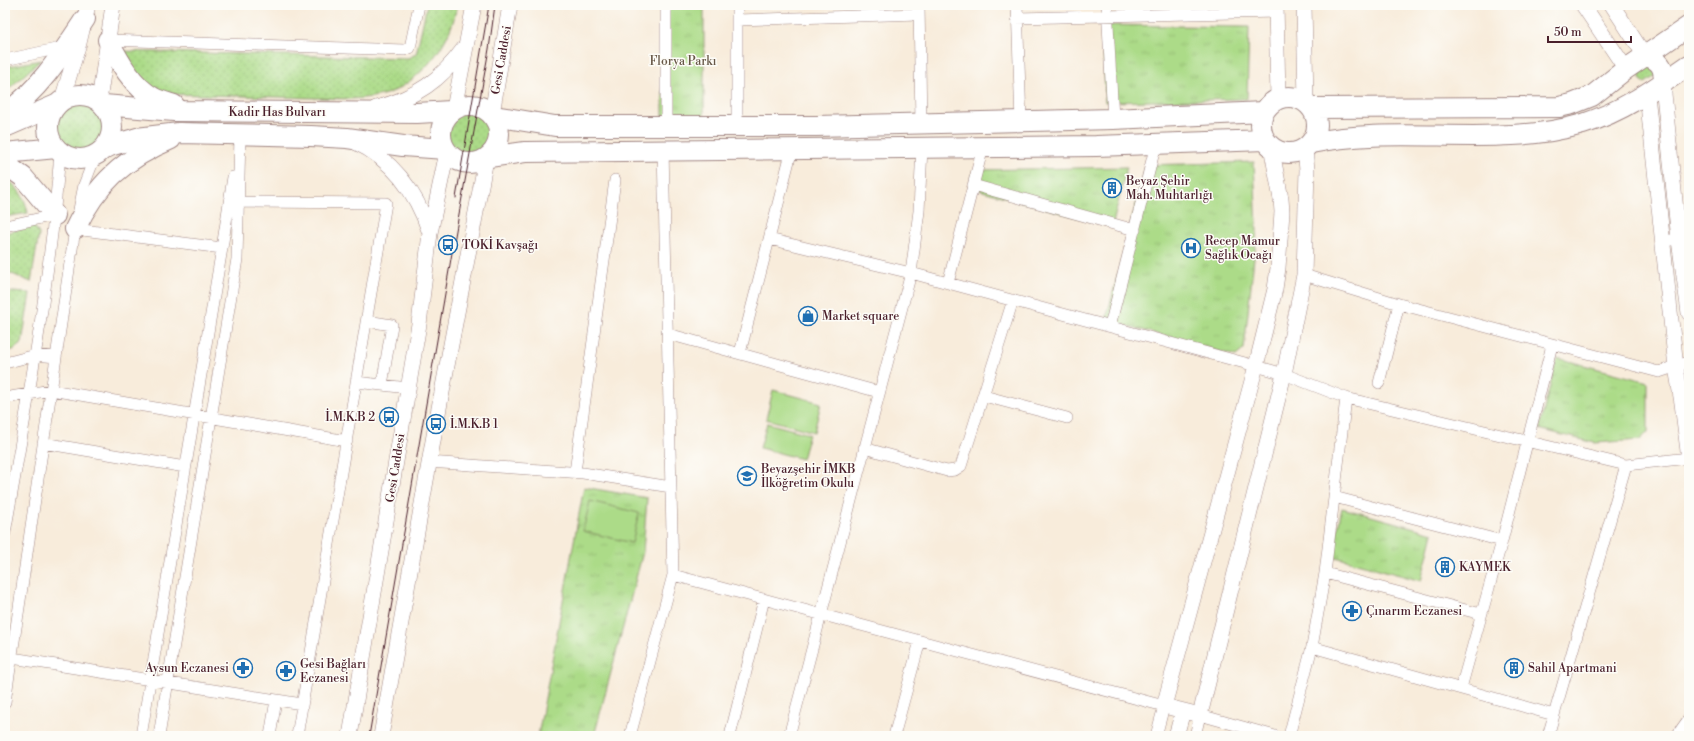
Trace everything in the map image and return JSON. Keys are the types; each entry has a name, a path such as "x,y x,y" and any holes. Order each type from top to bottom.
{"highway":[{"path":"5,114 35,89 45,78 66,47 86,12"},
{"path":"1309,105 1559,107 1572,104 1592,96 1626,69 1689,26"},
{"path":"108,40 124,69 145,91 154,98 191,112"},
{"path":"1646,56 1657,60 1661,65 1664,77 1663,84"},
{"path":"1271,105 1261,122 1262,131 1268,143 1279,151 1287,153 1296,152 1308,146 1333,138 1361,136 1515,134 1551,131 1596,119 1647,95 1689,65"},
{"path":"1626,69 1631,85 1635,90 1647,95"},
{"path":"5,127 59,103 69,96 84,95 101,103 111,120 112,128 109,140 99,152 82,159 67,156 58,150 51,142 48,119 59,103"},
{"path":"493,115 555,126 738,126 1021,122 1112,119 1271,105 1287,96 1297,97 1309,105 1317,117 1318,126 1316,135 1308,146"},
{"name":"Kadir Has Bulvarı","path":"101,103 191,112 417,113 453,110"},
{"path":"487,158 497,147 500,134 497,122 493,115 484,108 471,104 464,105 453,110 447,115 441,127 441,140 446,151 454,159 462,163 476,163 487,158 525,152 1268,143"},
{"path":"75,229 90,200 98,189 116,172 150,148 188,133"},
{"name":"Kadir Has Bulvarı","path":"99,152 110,146 137,138 162,134 188,133 304,135 347,138 446,151"},
{"path":"5,153 58,150"},
{"path":"5,164 23,177 55,215"}],"main road":[{"path":"101,103 113,5"},
{"path":"453,110 474,5"},
{"name":"Gesi Caddesi","path":"493,115 510,5"},
{"path":"1304,5 1309,105"},
{"path":"1583,5 1626,69"},
{"path":"1612,5 1646,56"},
{"path":"1271,105 1276,9"},
{"path":"59,103 78,50 86,12"},
{"path":"358,112 395,103 418,92 447,69 465,47"},
{"path":"1663,84 1684,239 1689,313"},
{"path":"1647,95 1662,241 1682,364 1689,459"},
{"path":"347,138 380,158 402,178 415,197 430,233"},
{"path":"1268,143 1281,199 1282,212 1278,268 1256,366 1164,706 1200,716 1284,374 1304,275 1308,146"},
{"name":"Gesi Caddesi","path":"350,736 419,324 430,233 446,151"},
{"path":"383,736 429,462 471,231 487,158"},
{"path":"1278,268 1304,275"},
{"path":"1176,736 1183,711"},
{"path":"1679,736 1689,722"}],"street":[{"path":"108,40 404,50 410,48 419,5"},
{"path":"666,5 666,126"},
{"path":"737,5 738,126"},
{"path":"1017,5 1021,122"},
{"path":"737,20 840,10 919,9 921,124"},
{"path":"1017,18 1107,10 1276,9"},
{"path":"1107,10 1112,119"},
{"path":"5,60 66,47"},
{"path":"159,736 238,259 240,135"},
{"path":"140,736 240,135"},
{"path":"1110,326 1156,144"},
{"path":"789,736 911,273 919,211 922,147"},
{"path":"948,283 983,147"},
{"path":"740,353 792,149"},
{"path":"5,533 36,356 55,215 58,150"},
{"path":"630,736 673,574 663,150"},
{"path":"5,702 7,660 43,443 75,229 84,185 99,152"},
{"path":"575,472 615,180"},
{"path":"973,185 1135,230"},
{"path":"239,202 386,203 297,736"},
{"path":"5,226 55,215"},
{"path":"75,229 222,248"},
{"path":"769,239 911,273 1014,300 1284,374 1346,398 1527,442 1626,465 1689,459"},
{"path":"1662,241 1684,239"},
{"path":"1304,275 1399,304 1659,372 1682,364"},
{"path":"864,448 947,470 955,470 963,463 1014,300"},
{"path":"1379,382 1399,304"},
{"path":"367,321 392,325 382,385"},
{"path":"668,334 879,392"},
{"path":"1461,688 1502,541 1552,345"},
{"path":"5,363 36,356 56,357"},
{"path":"356,382 408,388"},
{"path":"5,398 51,390 346,441"},
{"path":"984,396 1067,418"},
{"path":"1289,736 1312,647 1325,573 1346,398"},
{"path":"43,443 185,467"},
{"path":"429,462 575,472 671,487"},
{"path":"1548,736 1626,465"},
{"path":"1334,496 1502,541"},
{"path":"1325,573 1481,614"},
{"path":"673,574 1164,706 1156,736"},
{"path":"730,736 764,599"},
{"path":"894,736 920,641"},
{"path":"1312,647 1554,715"},
{"path":"7,660 167,682 302,704"},
{"path":"270,736 276,700"},
{"path":"1195,736 1200,716 1275,736"}],"green space":[{"path":"427,5 457,5 450,31 444,43 428,65 407,83 396,90 374,97 351,99 168,94 149,86 119,51 408,58 416,54"},
{"name":"Florya Parkı","path":"663,5 704,5 704,118 663,119"},
{"path":"1103,25 1249,27 1247,99 1105,102"},
{"path":"41,60 5,92 5,67"},
{"path":"1649,65 1657,75 1645,83 1640,79 1640,71"},
{"path":"75,103 85,103 97,110 104,122 104,132 97,144 85,151 75,151 67,147 60,140 56,132 56,122 60,114 67,107"},
{"path":"470,112 482,116 488,122 492,134 488,146 482,152 470,156 458,152 452,146 448,134 452,122 458,116"},
{"path":"1254,162 1257,231 1244,349 1236,356 1106,320 1146,165"},
{"path":"1127,167 1112,227 969,187 974,170"},
{"path":"5,177 20,193 25,201 28,213 5,217"},
{"path":"34,226 39,234 31,282 5,271 5,233"},
{"path":"12,292 30,293 22,343 13,350 5,351 5,297"},
{"path":"1557,358 1648,382 1648,432 1640,440 1595,443 1539,429"},
{"path":"773,390 821,403 814,432 766,419"},
{"path":"767,423 809,434 802,459 760,448"},
{"path":"584,487 647,498 643,552 594,736 538,736"},
{"path":"590,501 639,513 632,543 583,531"},
{"path":"1342,508 1433,533 1421,581 1332,556"}],"tram line":[{"path":"456,198 489,5"},
{"path":"369,736 453,247 489,49 495,5"}],"place":[{"name":"Beyaz Şehir Mah. Muhtarlığı","path":"1112,188"},
{"name":"TOKİ Kavşağı","path":"448,245"},
{"name":"Recep Mamur Sağlık Ocağı","path":"1191,248"},
{"name":"Market square","path":"808,316"},
{"name":"İ.M.K.B 2","path":"389,417"},
{"name":"İ.M.K.B 1","path":"436,424"},
{"name":"Beyazşehir İMKB İlköğretim Okulu","path":"747,476"},
{"name":"KAYMEK","path":"1445,567"},
{"name":"Çınarım Eczanesi","path":"1352,611"},
{"name":"Aysun Eczanesi","path":"243,668"},
{"name":"Sahil Apartmani","path":"1514,668"},
{"name":"Gesi Bağları Eczanesi","path":"286,671"}]}
